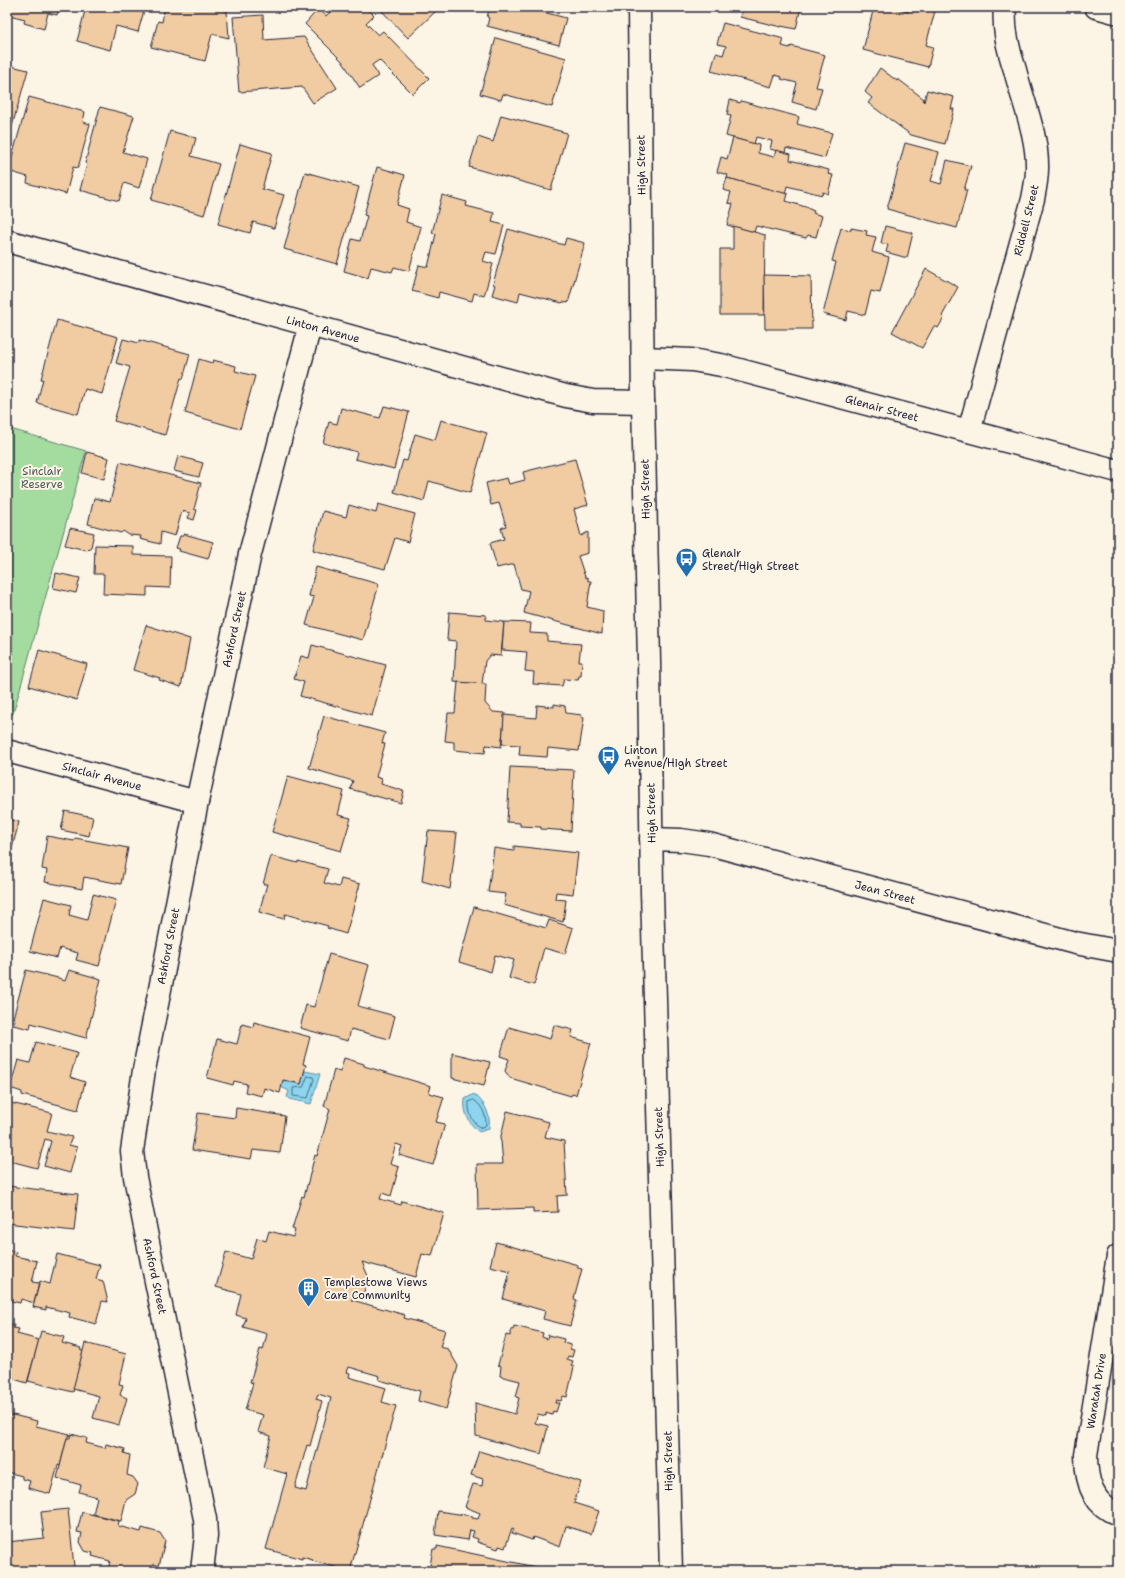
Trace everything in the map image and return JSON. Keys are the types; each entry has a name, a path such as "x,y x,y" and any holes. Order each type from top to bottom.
{"street":[{"name":"High Street","path":"639,7 643,402 649,646 654,999 671,1571"},
{"name":"Riddell Street","path":"969,431 1033,199 1037,169 1037,155 1033,136 1006,42 1004,25 1006,7"},
{"path":"1096,7 1118,13"},
{"name":"Linton Avenue","path":"7,241 566,396 593,401 643,402"},
{"name":"Ashford Street","path":"202,1571 206,1536 205,1519 144,1224 135,1178 132,1151 144,1070 197,802 250,554 310,326"},
{"name":"Glenair Street","path":"643,358 692,360 721,365 1118,471"},
{"name":"Sinclair Avenue","path":"7,750 197,802"},
{"name":"Jean Street","path":"651,839 681,840 709,844 1075,943 1118,951"},
{"name":"Waratah Drive","path":"1118,1256 1086,1461 1091,1490 1107,1508 1118,1514"}],"green space":[{"name":"Sinclair Reserve","path":"7,428 86,451 13,714 7,713"}],"water":[{"path":"305,1071 320,1074 311,1104 289,1099 287,1097 289,1091 281,1087 283,1080 301,1084"},
{"path":"474,1094 484,1105 489,1118 489,1129 479,1132 472,1125 465,1109 465,1099"}],"building":[{"path":"11,7 59,7 57,15 48,13 44,29 24,23 25,19 9,15"},
{"path":"86,7 145,7 138,32 116,26 110,50 77,41"},
{"path":"165,7 212,7 227,11 229,38 212,34 205,61 151,47 158,21 162,22"},
{"path":"328,7 366,7 374,15 366,23 378,35 383,31 429,78 413,94 379,60 372,65 378,76 360,88 342,61 305,24 319,8 326,16 331,11"},
{"path":"378,7 438,7 439,8 408,38"},
{"path":"490,7 544,7 543,12 566,18 559,45 487,26 489,18 487,17"},
{"path":"743,7 801,7 796,29 740,17"},
{"path":"874,7 890,7 908,12 909,7 936,7 926,45 933,47 928,67 863,50"},
{"path":"263,15 264,40 304,37 337,88 313,103 302,87 239,92 233,17"},
{"path":"723,23 784,39 782,46 790,48 791,46 825,55 816,87 822,88 816,109 792,102 797,83 781,79 782,77 775,75 771,87 711,71 716,53 723,55 726,46 717,44"},
{"path":"496,38 566,58 552,107 503,94 501,100 480,94"},
{"path":"7,65 28,70 7,144"},
{"path":"880,68 897,81 898,79 924,99 924,102 927,90 954,97 951,109 954,109 945,144 911,135 868,103 872,98 865,92"},
{"path":"29,97 85,112 83,122 90,124 78,168 73,167 66,194 27,183 28,177 8,171"},
{"path":"730,100 740,103 741,101 799,117 797,124 832,133 825,158 786,148 785,153 770,149 772,141 756,137 754,144 726,136 731,116 727,115"},
{"path":"100,107 134,116 123,152 147,159 139,188 124,183 119,201 80,190 87,164 85,163"},
{"path":"501,115 567,133 551,190 469,167 478,137 493,142"},
{"path":"170,131 196,138 191,156 219,164 204,215 151,200"},
{"path":"733,138 759,145 758,153 774,157 776,150 791,154 790,160 829,170 828,174 833,175 828,194 823,192 822,195 787,186 785,194 727,178 728,175 717,172 721,157 727,159"},
{"path":"905,143 939,152 931,181 941,184 947,160 971,166 964,190 967,190 957,228 887,209"},
{"path":"240,144 272,153 262,189 284,195 274,228 253,222 250,233 218,224"},
{"path":"377,167 405,175 397,205 409,209 406,222 421,227 409,271 394,267 392,272 371,267 368,278 344,271 352,239 360,241 367,216 364,215"},
{"path":"305,172 359,187 337,264 284,249"},
{"path":"727,178 788,194 786,201 809,208 814,211 813,213 822,216 816,237 808,235 806,238 756,226 754,232 727,225 733,204 728,203 731,192 723,190"},
{"path":"442,195 467,202 466,206 494,213 492,222 504,225 496,254 486,252 483,261 493,264 484,296 474,293 472,301 439,292 438,298 412,291 419,265 428,267 436,234 432,233"},
{"path":"733,226 765,235 764,315 720,315 720,249 733,249"},
{"path":"885,226 913,233 907,258 886,252 888,245 881,243"},
{"path":"841,228 867,231 866,235 876,237 872,252 889,257 880,293 871,291 865,315 848,311 846,320 823,314 836,262 832,261"},
{"path":"508,229 564,245 566,238 585,243 568,303 562,303 520,292 518,302 492,295 495,285 493,284"},
{"path":"926,269 958,287 942,316 944,318 938,328 934,326 922,348 892,332"},
{"path":"764,275 811,276 812,329 765,329"},
{"path":"57,320 118,337 102,394 85,389 78,414 37,403 43,379 41,379"},
{"path":"123,339 139,343 139,340 190,354 183,379 181,378 165,435 114,421 130,367 116,363"},
{"path":"199,359 212,363 213,360 236,366 235,371 255,376 240,429 185,413"},
{"path":"384,406 409,412 394,469 355,459 357,452 323,443 329,422 337,424 341,408 380,418"},
{"path":"441,420 487,433 470,493 429,481 424,501 394,492 403,460 407,461 415,434 435,440"},
{"path":"87,452 109,458 104,479 82,473"},
{"path":"178,456 203,463 199,477 174,471"},
{"path":"575,459 588,505 574,509 581,536 588,532 588,553 578,556 585,577 588,578 588,581 591,581 587,607 603,611 602,634 524,613 529,591 521,589 514,564 497,568 490,543 504,539 501,528 506,526 499,503 491,505 486,483 507,478 509,484 525,480 523,472"},
{"path":"120,462 201,483 194,509 197,510 194,520 188,518 190,513 182,511 175,536 161,532 160,544 140,539 141,536 129,535 123,531 121,533 88,524 94,498 110,502"},
{"path":"378,504 415,514 408,542 395,538 385,569 313,550 323,511 346,517 349,505 376,513"},
{"path":"70,528 94,533 91,547 86,550 65,545"},
{"path":"184,534 213,542 208,559 179,551 180,549 176,548 180,536 183,536"},
{"path":"95,545 133,546 133,555 171,556 170,588 147,587 147,596 103,594 104,574 94,574"},
{"path":"316,567 379,584 363,640 306,625 314,597 309,596"},
{"path":"56,573 80,578 76,593 53,588"},
{"path":"449,612 486,615 486,620 504,622 501,656 490,655 485,661 482,684 454,682 456,641 447,640"},
{"path":"504,622 531,623 530,633 547,634 547,641 581,644 579,661 582,661 581,676 579,676 578,680 564,679 562,686 533,684 534,672 525,671 527,652 502,650"},
{"path":"146,625 190,639 181,687 159,680 160,678 133,670"},
{"path":"312,645 386,665 372,716 300,696 304,682 294,679 301,656 309,658"},
{"path":"39,650 87,664 77,700 29,686"},
{"path":"458,682 486,684 485,703 493,712 505,713 501,747 486,745 485,753 454,750 454,742 445,741 448,713 455,713"},
{"path":"554,704 565,706 566,713 582,715 581,717 584,718 579,751 548,748 547,757 519,755 520,745 502,744 504,715 536,718 537,705 554,707"},
{"path":"324,716 385,733 382,743 385,744 376,777 382,779 381,784 404,791 401,803 350,789 353,781 309,768"},
{"path":"510,767 574,770 571,831 541,829 541,827 520,826 520,823 507,822"},
{"path":"288,776 344,791 338,815 351,818 341,851 272,832"},
{"path":"65,811 93,817 89,836 61,830"},
{"path":"7,819 19,822 7,867"},
{"path":"428,831 457,833 450,889 422,881"},
{"path":"47,836 74,841 75,838 128,848 121,884 84,877 82,889 45,882 47,870 42,869"},
{"path":"514,846 578,853 573,894 556,892 555,899 566,900 563,922 504,905 506,894 488,892 494,848 514,851"},
{"path":"271,856 328,869 324,883 339,887 341,879 360,884 346,934 327,928 328,926 285,914 284,919 259,912 267,884 263,884"},
{"path":"93,894 116,900 99,966 76,960 78,953 60,948 57,958 30,951 44,898 71,905 69,915 87,920"},
{"path":"474,907 546,928 549,920 573,928 565,954 544,948 534,985 509,978 514,960 495,955 491,972 459,962"},
{"path":"329,954 369,965 358,1006 395,1016 389,1039 351,1029 348,1041 300,1028 306,1005 314,1007"},
{"path":"26,970 65,981 69,970 101,979 86,1038 31,1023 30,1029 13,1025 15,1019 13,1018"},
{"path":"254,1022 310,1037 303,1064 306,1065 301,1084 283,1080 280,1093 264,1088 262,1096 245,1092 247,1084 234,1081 233,1085 207,1078 217,1039 237,1044 242,1024 253,1027"},
{"path":"554,1025 573,1030 571,1037 591,1043 576,1095 572,1094 571,1096 510,1078 505,1071 509,1059 500,1056 509,1027 550,1039"},
{"path":"36,1042 77,1053 70,1077 85,1082 78,1110 22,1095 22,1092 10,1088 18,1060 30,1063"},
{"path":"452,1053 490,1062 484,1086 452,1078"},
{"name":"Templestowe Views Care Community","path":"344,1058 364,1064 364,1066 431,1086 429,1093 444,1097 436,1122 445,1124 433,1165 399,1155 402,1146 396,1144 390,1164 399,1167 391,1196 382,1193 380,1199 401,1205 402,1201 444,1213 432,1256 422,1254 416,1277 362,1262 368,1276 364,1292 352,1298 352,1300 405,1315 404,1318 445,1330 440,1347 448,1349 458,1366 446,1409 418,1401 420,1391 379,1380 380,1376 349,1367 347,1372 350,1373 349,1377 386,1388 382,1402 396,1406 350,1571 302,1557 302,1559 266,1549 287,1474 263,1467 271,1436 258,1432 263,1415 245,1410 253,1383 250,1382 260,1349 263,1350 267,1334 243,1327 246,1318 236,1315 241,1294 216,1287 226,1252 251,1259 257,1238 266,1241 269,1231 293,1237 295,1230 292,1229 302,1196 304,1197 315,1155 317,1156 330,1109 324,1106 334,1070 340,1072","holes":["318,1394 331,1398 306,1491 295,1488 307,1445 310,1446 322,1401 316,1399"]},
{"path":"7,1102 52,1113 47,1131 72,1137 69,1145 77,1147 70,1173 44,1166 51,1141 45,1139 37,1168 10,1161 9,1164 7,1163"},
{"path":"236,1108 285,1116 280,1153 253,1150 251,1159 192,1150 198,1113 235,1118"},
{"path":"507,1111 549,1122 545,1137 564,1141 567,1195 557,1196 558,1212 533,1213 533,1208 478,1210 477,1164 503,1164 500,1140"},
{"path":"7,1186 78,1194 74,1231 7,1223"},
{"path":"496,1242 578,1265 578,1268 582,1269 574,1299 577,1300 570,1326 543,1319 545,1311 503,1299 510,1271 490,1266"},
{"path":"7,1250 16,1252 15,1256 37,1261 32,1282 39,1283 34,1303 21,1299 20,1303 7,1300"},
{"path":"57,1254 100,1265 96,1279 103,1281 108,1302 102,1301 96,1324 69,1317 70,1313 46,1307 46,1310 33,1307 40,1281 50,1284"},
{"path":"7,1323 14,1325 13,1328 19,1329 17,1334 39,1340 27,1383 7,1377"},
{"path":"514,1326 543,1333 542,1337 547,1339 548,1335 564,1339 563,1343 571,1345 570,1349 574,1350 572,1357 568,1356 567,1359 573,1361 571,1366 574,1367 567,1397 563,1396 561,1401 556,1400 555,1403 559,1403 556,1412 553,1411 552,1415 546,1413 546,1416 538,1414 535,1423 548,1426 541,1454 476,1436 475,1403 515,1414 519,1398 516,1397 520,1381 500,1376 501,1366 498,1365 506,1335 510,1336 511,1329 513,1330"},
{"path":"41,1331 64,1337 62,1343 81,1348 80,1350 83,1351 73,1392 28,1381"},
{"path":"85,1343 126,1354 119,1384 123,1385 120,1395 127,1398 119,1425 93,1418 99,1396 73,1389"},
{"path":"13,1415 37,1421 36,1426 70,1434 67,1438 60,1466 58,1465 50,1494 28,1488 30,1481 22,1479 22,1476 7,1472 7,1417"},
{"path":"71,1434 87,1438 86,1443 105,1448 106,1444 125,1449 124,1453 130,1455 127,1475 133,1477 138,1484 135,1494 126,1500 121,1521 93,1514 97,1497 79,1492 81,1485 57,1478 67,1438 70,1438"},
{"path":"479,1451 581,1482 574,1503 599,1511 591,1534 566,1526 560,1547 533,1537 532,1540 512,1533 514,1529 512,1528 505,1548 499,1546 498,1549 477,1542 478,1539 472,1537 474,1531 470,1530 468,1540 435,1535 438,1511 472,1516 472,1518 478,1519 480,1513 465,1507 473,1484 482,1486 483,1479 471,1475"},
{"path":"68,1509 74,1566 73,1571 7,1571 7,1542 44,1538 41,1512"},
{"path":"82,1512 119,1521 118,1526 141,1532 142,1528 160,1533 165,1541 159,1566 154,1564 152,1571 108,1571 110,1561 92,1556 93,1553 85,1551 80,1542 82,1533 77,1532"},
{"path":"437,1546 554,1571 429,1571 433,1549 437,1549"}],"place":[{"name":"Glenair Street/High Street","path":"686,578"},
{"name":"Linton Avenue/High Street","path":"609,776"},
{"name":"Templestowe Views Care Community","path":"308,1308"}]}
